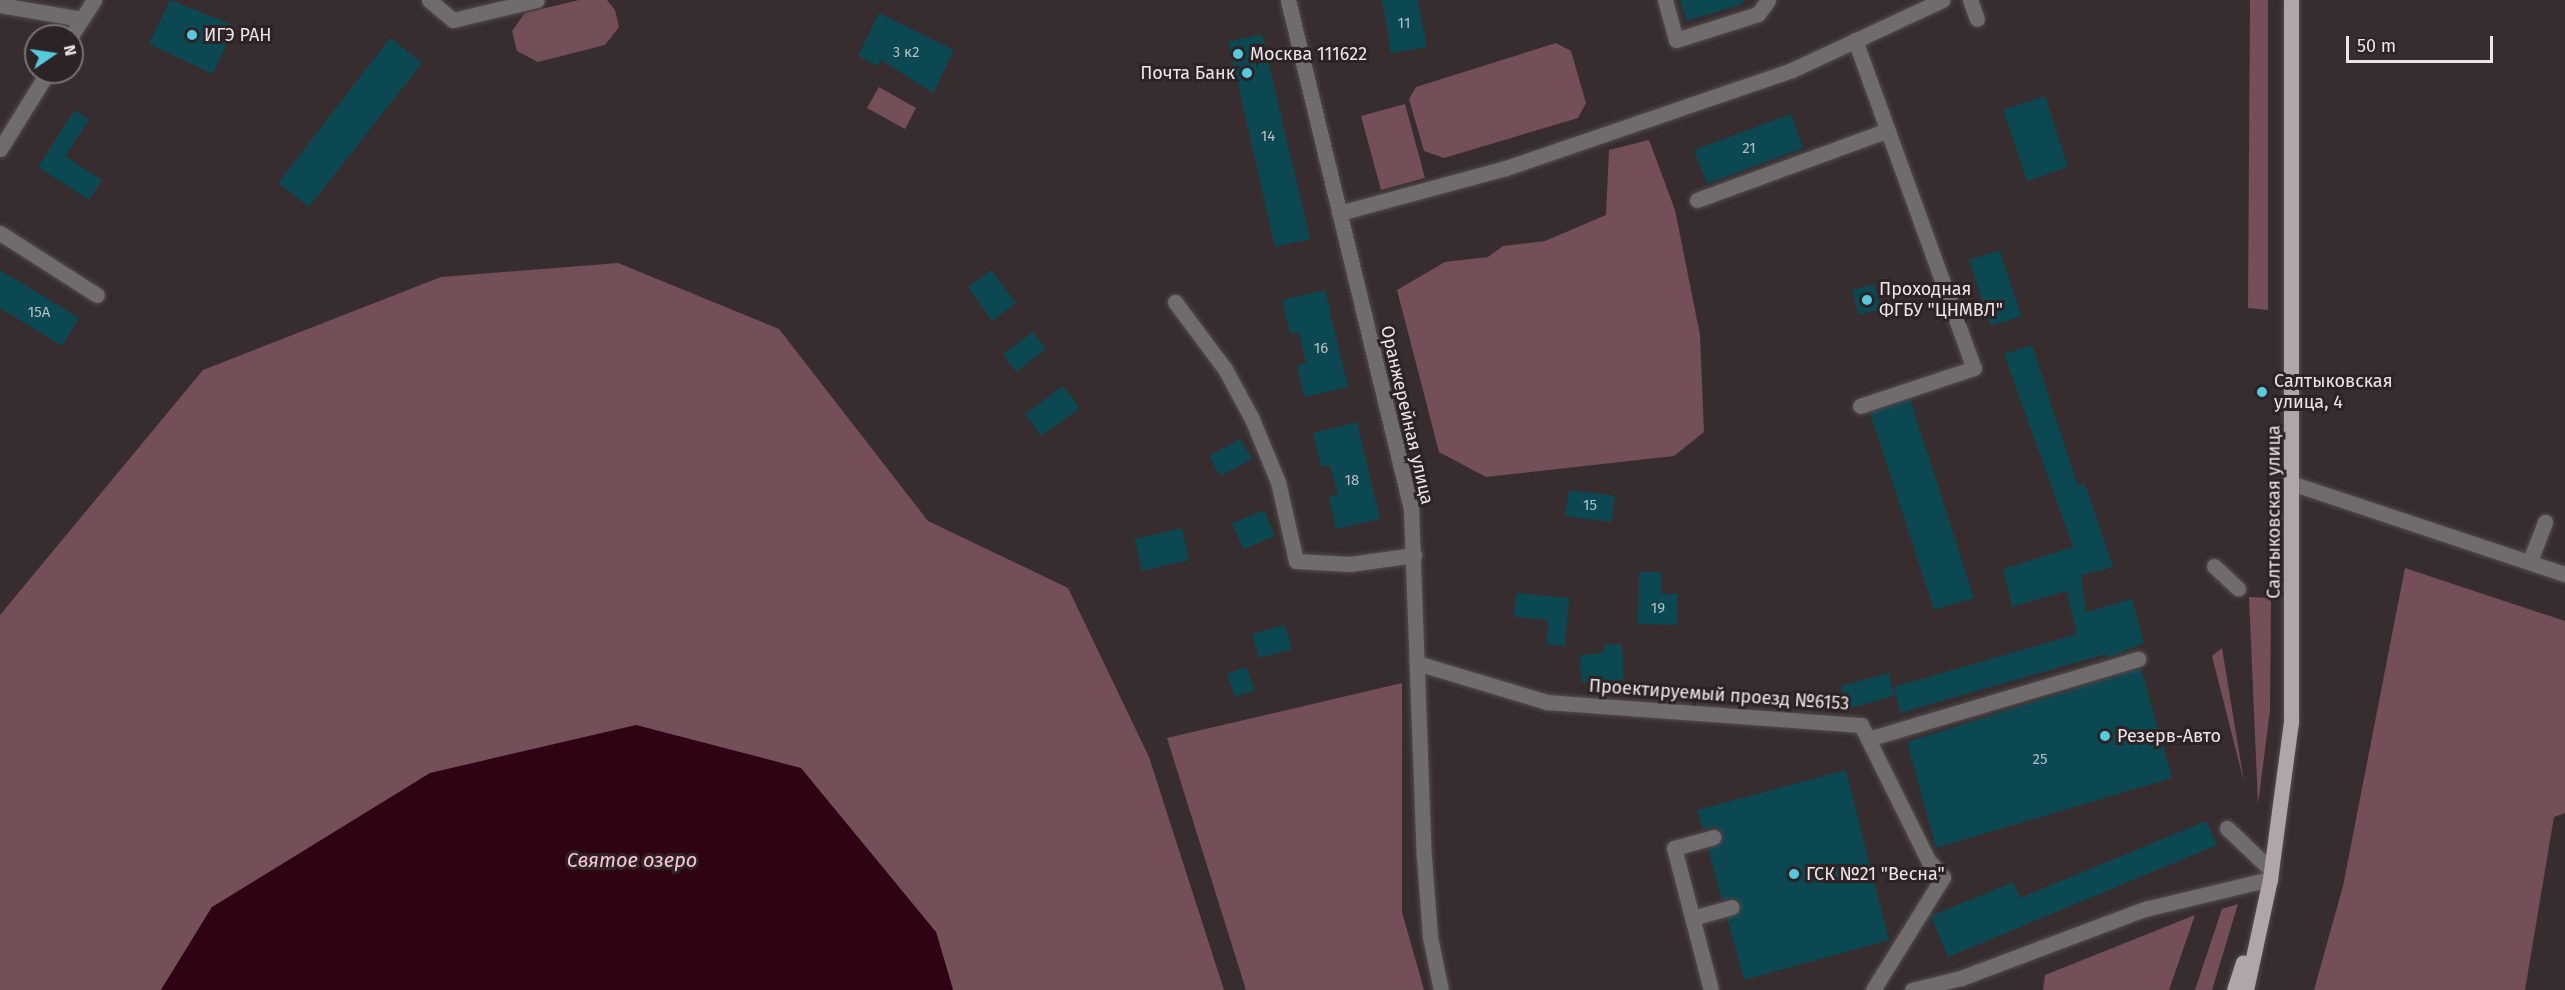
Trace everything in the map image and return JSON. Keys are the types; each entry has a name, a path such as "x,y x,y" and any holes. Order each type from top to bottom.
{"main road":[{"name":"Салтыковская улица","path":"2246,990 2270,875 2291,722 2294,484 2291,0"},
{"name":"Салтыковская улица","path":"2234,990 2270,875"}],"street":[{"path":"79,24 94,0"},
{"path":"429,0 453,20 537,0"},
{"name":"Оранжерейная улица","path":"1288,0 1411,509 1430,936 1441,990"},
{"path":"1665,0 1676,40 1758,14 1768,0"},
{"path":"1339,213 1506,168 1792,70 1942,0"},
{"path":"1970,0 1977,19"},
{"path":"0,5 82,19"},
{"path":"1855,40 1974,368 1860,406"},
{"path":"0,149 6,126 39,84"},
{"path":"1697,200 1888,130"},
{"path":"0,234 97,295"},
{"path":"1175,302 1225,369 1252,419 1278,482 1296,561 1350,564 1414,555"},
{"path":"2294,484 2565,574"},
{"path":"2530,561 2545,522"},
{"path":"2214,566 2238,588"},
{"path":"1868,739 2138,659"},
{"name":"Проектируемый проезд №6153","path":"1417,663 1547,702 1862,725 1928,860 1943,877 1872,990"},
{"path":"1912,990 1961,978 2145,909 2270,875 2227,828"},
{"path":"1711,990 1674,848 1714,837"},
{"path":"1692,918 1732,907"}],"shaded area":[{"path":"579,0 607,0 615,10 619,27 605,45 538,62 517,51 512,31 525,13"},
{"path":"2250,0 2268,0 2268,310 2248,308"},
{"path":"1556,43 1571,51 1586,103 1578,118 1444,158 1424,151 1409,99 1416,87"},
{"path":"879,87 916,108 905,129 867,108"},
{"path":"1405,104 1425,178 1381,190 1361,116"},
{"path":"1649,140 1675,210 1700,335 1704,432 1674,456 1486,477 1439,452 1397,290 1445,262 1488,257 1503,246 1545,241 1606,215 1609,150"},
{"path":"618,263 779,329 928,521 1068,588 1149,757 1224,990 953,990 936,932 212,907 161,990 0,990 0,615 203,370 441,277"},
{"path":"2405,568 2565,621 2565,813 2554,817 2525,990 2314,990 2343,886"},
{"path":"2249,597 2271,598 2270,711 2258,804"},
{"path":"2222,648 2244,782 2212,656"},
{"path":"1402,683 1402,912 1424,990 1246,990 1167,738"},
{"path":"2238,904 2212,990 2195,990 2222,909"},
{"path":"2195,915 2169,990 2043,990 2045,975"}],"water":[{"name":"Святое озеро","path":"636,725 801,768 936,932 953,990 161,990 212,907 430,773"}],"building":[{"name":"ИГЭ РАН","path":"170,0 235,26 213,74 149,44"},
{"path":"1382,0 1418,0 1427,47 1391,53"},
{"path":"1680,0 1743,0 1743,4 1687,21"},
{"path":"879,13 954,50 933,93 881,60 878,66 858,56"},
{"path":"1262,34 1310,239 1275,247 1228,42"},
{"path":"390,38 422,63 309,207 278,183"},
{"path":"2045,96 2068,167 2027,181 2003,110"},
{"path":"75,110 89,120 65,156 102,180 89,200 38,167"},
{"path":"1791,114 1803,148 1707,184 1694,150"},
{"path":"2000,250 2021,316 1991,326 1969,260"},
{"path":"0,270 79,318 62,346 0,308"},
{"path":"991,270 1016,303 992,321 968,287"},
{"name":"Проходная ФГБУ \"ЦНМВЛ\"","path":"1874,284 1881,309 1859,315 1852,290"},
{"path":"1325,290 1348,387 1304,397 1297,365 1306,363 1299,332 1290,334 1282,300"},
{"path":"1033,332 1046,349 1016,372 1003,354"},
{"path":"2032,345 2078,486 2085,484 2113,567 2081,575 2086,612 2132,599 2144,643 2107,658 2106,654 1900,713 1894,687 2077,634 2066,591 2012,607 2003,569 2073,547 2004,354"},
{"path":"1063,386 1080,408 1041,436 1025,414"},
{"path":"1910,399 1974,598 1934,610 1870,413"},
{"path":"1357,422 1380,519 1336,529 1329,497 1338,495 1330,465 1321,467 1313,433"},
{"path":"1240,439 1252,459 1220,476 1209,456"},
{"path":"1569,490 1615,496 1612,522 1565,516"},
{"path":"1264,510 1275,536 1243,549 1232,523"},
{"path":"1182,528 1189,560 1142,571 1135,539"},
{"path":"1639,572 1661,572 1661,594 1678,594 1677,625 1638,624"},
{"path":"1516,593 1569,598 1565,646 1546,644 1548,620 1514,617"},
{"path":"1285,625 1292,649 1259,658 1252,634"},
{"path":"1622,644 1624,680 1581,682 1580,655 1604,653 1604,645"},
{"path":"1246,667 1255,690 1235,697 1227,674"},
{"path":"2141,668 2172,778 1936,848 1907,742"},
{"path":"1889,673 1894,696 1847,709 1841,686"},
{"name":"ГСК №21 \"Весна\"","path":"1846,770 1889,940 1744,980 1727,918 1738,914 1741,905 1735,898 1722,900 1708,849 1720,844 1723,835 1716,827 1703,830 1697,810"},
{"path":"2206,821 2217,845 1948,957 1931,916 2013,882 2020,898"}],"place":[{"name":"ИГЭ РАН","path":"192,35"},
{"name":"Москва 111622","path":"1238,54"},
{"name":"Почта Банк","path":"1247,73"},
{"name":"Проходная ФГБУ \"ЦНМВЛ\"","path":"1867,300"},
{"name":"Салтыковская улица, 4","path":"2262,392"},
{"name":"Резерв-Авто","path":"2105,736"},
{"name":"ГСК №21 \"Весна\"","path":"1794,874"}]}
